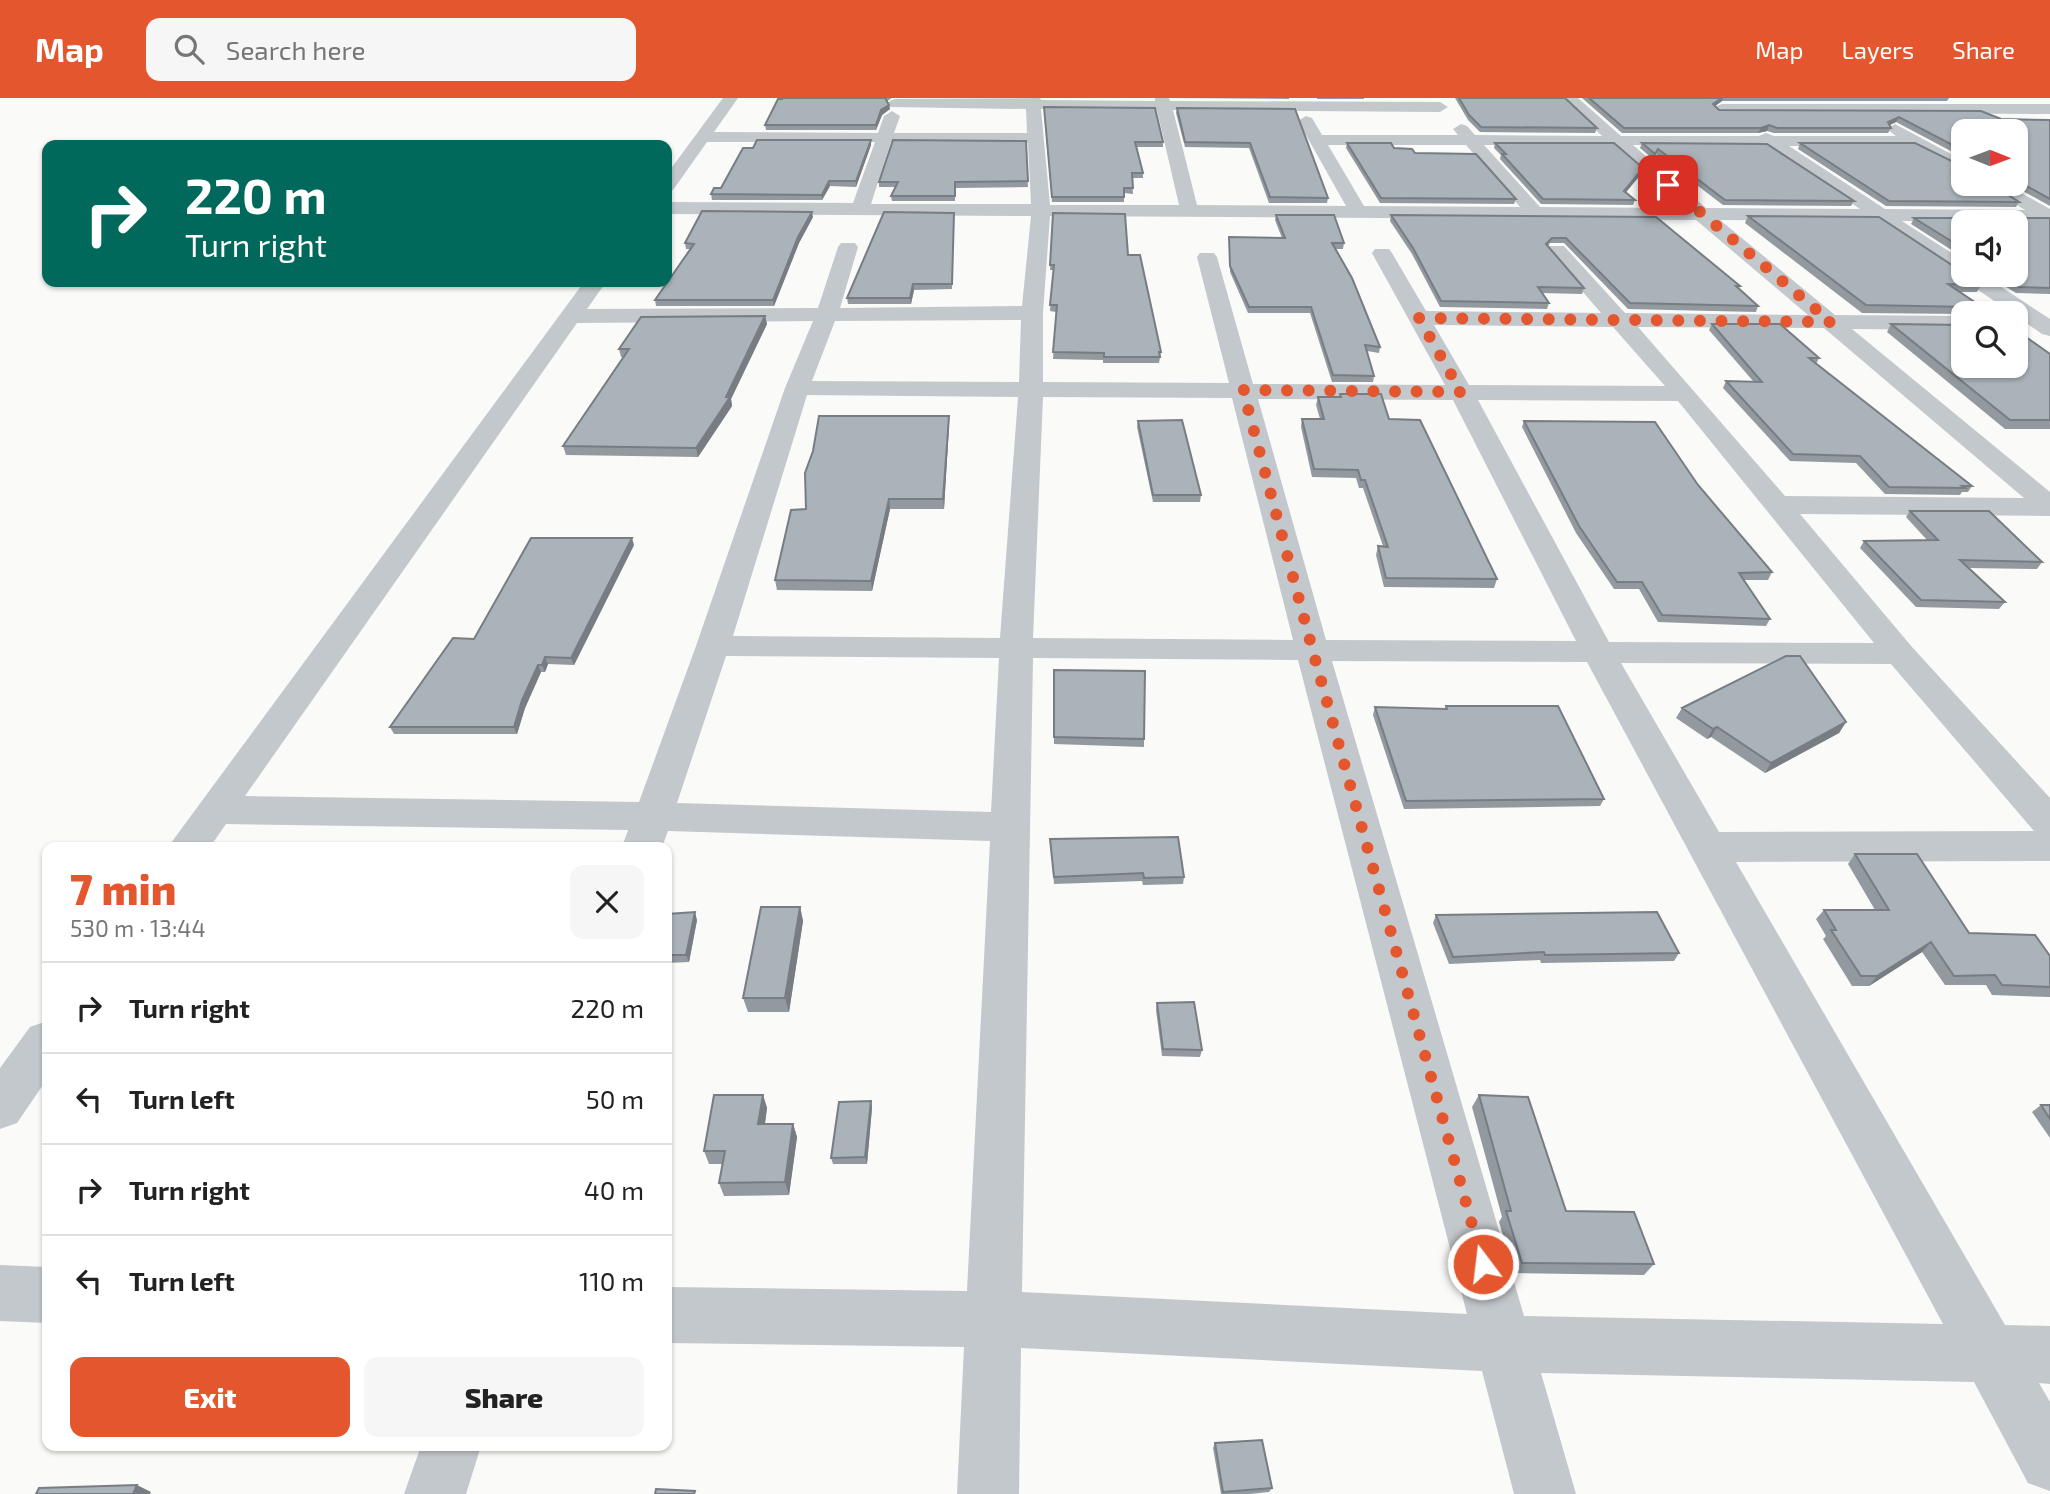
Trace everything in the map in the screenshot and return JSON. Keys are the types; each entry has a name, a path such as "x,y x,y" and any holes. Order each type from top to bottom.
{"street":[{"path":"672,180 731,98"},
{"path":"1569,98 1701,214 2050,506"},
{"path":"1706,98 1951,263"},
{"path":"1840,98 1951,161"},
{"path":"1975,98 2037,128"},
{"path":"860,210 896,101 1033,114"},
{"path":"702,137 884,138 1033,114 1163,102 1437,102 1536,214"},
{"path":"1163,102 1190,213"},
{"path":"1295,102 1359,213"},
{"path":"1722,109 2050,109"},
{"path":"988,1494 1016,646 1031,391 1032,313 1041,212 1033,114"},
{"path":"1317,140 1916,141"},
{"path":"2013,196 2049,216"},
{"path":"672,208 2049,216"},
{"path":"647,831 713,646 797,388 827,314 848,247"},
{"path":"1558,250 1685,394 1900,654 2050,823"},
{"path":"1382,253 1461,392 1598,652 2050,1461"},
{"path":"1207,257 1545,1494"},
{"path":"192,842 591,287"},
{"path":"1988,287 2048,326"},
{"path":"569,316 1032,313"},
{"path":"1419,318 1951,323"},
{"path":"2028,325 2048,326"},
{"path":"797,388 1685,394"},
{"path":"1778,505 2050,506"},
{"path":"713,646 1900,654"},
{"path":"215,810 647,831 1010,827"},
{"path":"1709,847 2050,846"},
{"path":"0,1107 42,1048"},
{"path":"0,1293 42,1295"},
{"path":"672,1315 995,1319 1505,1344 2050,1355"},
{"path":"435,1494 449,1451"}],"building":[{"path":"885,98 889,105 881,110 876,125 765,125 778,99"},
{"path":"1459,98 1565,98 1597,128 1481,127 1469,115"},
{"path":"1589,98 1722,98 1713,104 1719,110 1981,111 2001,119 1951,119 1951,144 1899,117 1888,122 1891,128 1777,128 1769,125 1761,128 1624,128"},
{"path":"1044,107 1155,108 1163,142 1135,142 1143,173 1132,173 1133,188 1124,188 1124,197 1052,197"},
{"path":"1177,108 1295,109 1328,198 1270,197 1250,143 1185,142"},
{"path":"2028,120 2050,120 2050,199 2028,187"},
{"path":"757,140 871,140 856,181 829,181 822,195 711,194 714,188 721,188 743,148 753,148"},
{"path":"893,140 1026,141 1028,181 955,182 955,196 891,196 898,182 879,182"},
{"path":"1347,143 1391,143 1394,148 1412,149 1415,153 1476,154 1516,199 1381,198"},
{"path":"1495,143 1614,143 1643,168 1624,191 1635,200 1543,199"},
{"path":"1642,143 1767,144 1854,201 1725,200 1658,149 1655,154"},
{"path":"1800,143 1915,143 1951,161 1951,196 2010,196 2019,202 1889,201"},
{"path":"702,211 812,212 798,237 773,300 655,300 664,287 672,287 672,276 694,244 685,243"},
{"path":"884,212 954,213 952,284 913,284 910,298 847,298"},
{"path":"1053,213 1125,214 1128,255 1140,255 1160,357 1104,357 1104,353 1053,352 1057,305 1050,305 1054,265 1050,265"},
{"path":"1276,215 1334,215 1344,243 1332,243 1352,278 1380,347 1365,345 1374,376 1333,375 1311,307 1249,307 1230,266 1229,237 1285,238"},
{"path":"1391,215 1656,217 1740,286 1736,286 1758,306 1630,303 1566,238 1552,238 1546,244 1584,288 1538,287 1549,303 1441,301 1413,248"},
{"path":"1748,216 1879,217 1951,264 1951,284 1948,284 1973,301 1951,301 1951,307 1866,305"},
{"path":"1914,218 1951,218 1951,241"},
{"path":"2028,218 2050,218 2050,288 2019,287 2028,287"},
{"path":"765,316 726,397 730,397 696,448 563,446 629,349 619,349 641,317"},
{"path":"1712,324 1780,324 1819,358 1809,358 1972,486 1889,487 1860,456 1793,454 1726,381 1762,382"},
{"path":"1891,324 1951,325 1951,372"},
{"path":"2028,338 2050,354 2050,420 2010,420 1958,378 2028,378"},
{"path":"1340,394 1381,394 1389,419 1420,420 1497,579 1386,578 1378,546 1388,547 1365,480 1361,480 1358,470 1314,469 1302,419 1324,419 1318,397 1341,397"},
{"path":"819,416 949,416 943,499 889,499 871,581 775,580 791,510 806,509 805,473 813,451"},
{"path":"1182,420 1201,495 1153,495 1138,421"},
{"path":"1524,421 1655,422 1698,485 1772,572 1739,573 1770,619 1662,615 1642,582 1617,582 1579,526"},
{"path":"1910,511 1989,511 2042,562 1960,560 2005,602 1921,600 1864,541 1938,540"},
{"path":"531,538 632,538 571,658 545,657 542,665 538,665 522,700 514,727 390,727 453,638 474,639"},
{"path":"1786,656 1800,656 1846,722 1771,763 1717,727 1713,729 1682,708"},
{"path":"1054,670 1145,671 1144,739 1054,737"},
{"path":"1446,706 1558,706 1604,799 1406,801 1375,707 1447,709"},
{"path":"1178,837 1184,877 1144,878 1143,873 1054,877 1050,839"},
{"path":"1855,854 1917,854 1969,933 2035,935 2050,956 2050,987 2002,985 1995,975 1954,976 1931,942 1877,976 1861,976 1831,930 1836,930 1824,910 1889,910"},
{"path":"761,907 800,907 785,998 743,998"},
{"path":"695,912 686,955 672,955 672,914"},
{"path":"1657,912 1679,953 1545,955 1544,952 1453,957 1436,915"},
{"path":"1194,1002 1202,1050 1163,1049 1157,1003"},
{"path":"714,1095 763,1095 758,1124 793,1124 785,1182 719,1183 725,1151 704,1151"},
{"path":"1479,1095 1528,1097 1566,1211 1634,1212 1654,1264 1522,1263 1506,1211 1511,1211"},
{"path":"871,1101 865,1157 831,1158 839,1102"},
{"path":"2041,1105 2050,1105 2050,1119"},
{"path":"1262,1440 1272,1488 1223,1492 1215,1443"},
{"path":"137,1485 133,1494 36,1494 39,1488"},
{"path":"656,1489 695,1491 694,1494 655,1494"}],"route":[{"path":"1483,1264 1243,390 1461,392 1419,318 1831,322 1668,185"}]}
